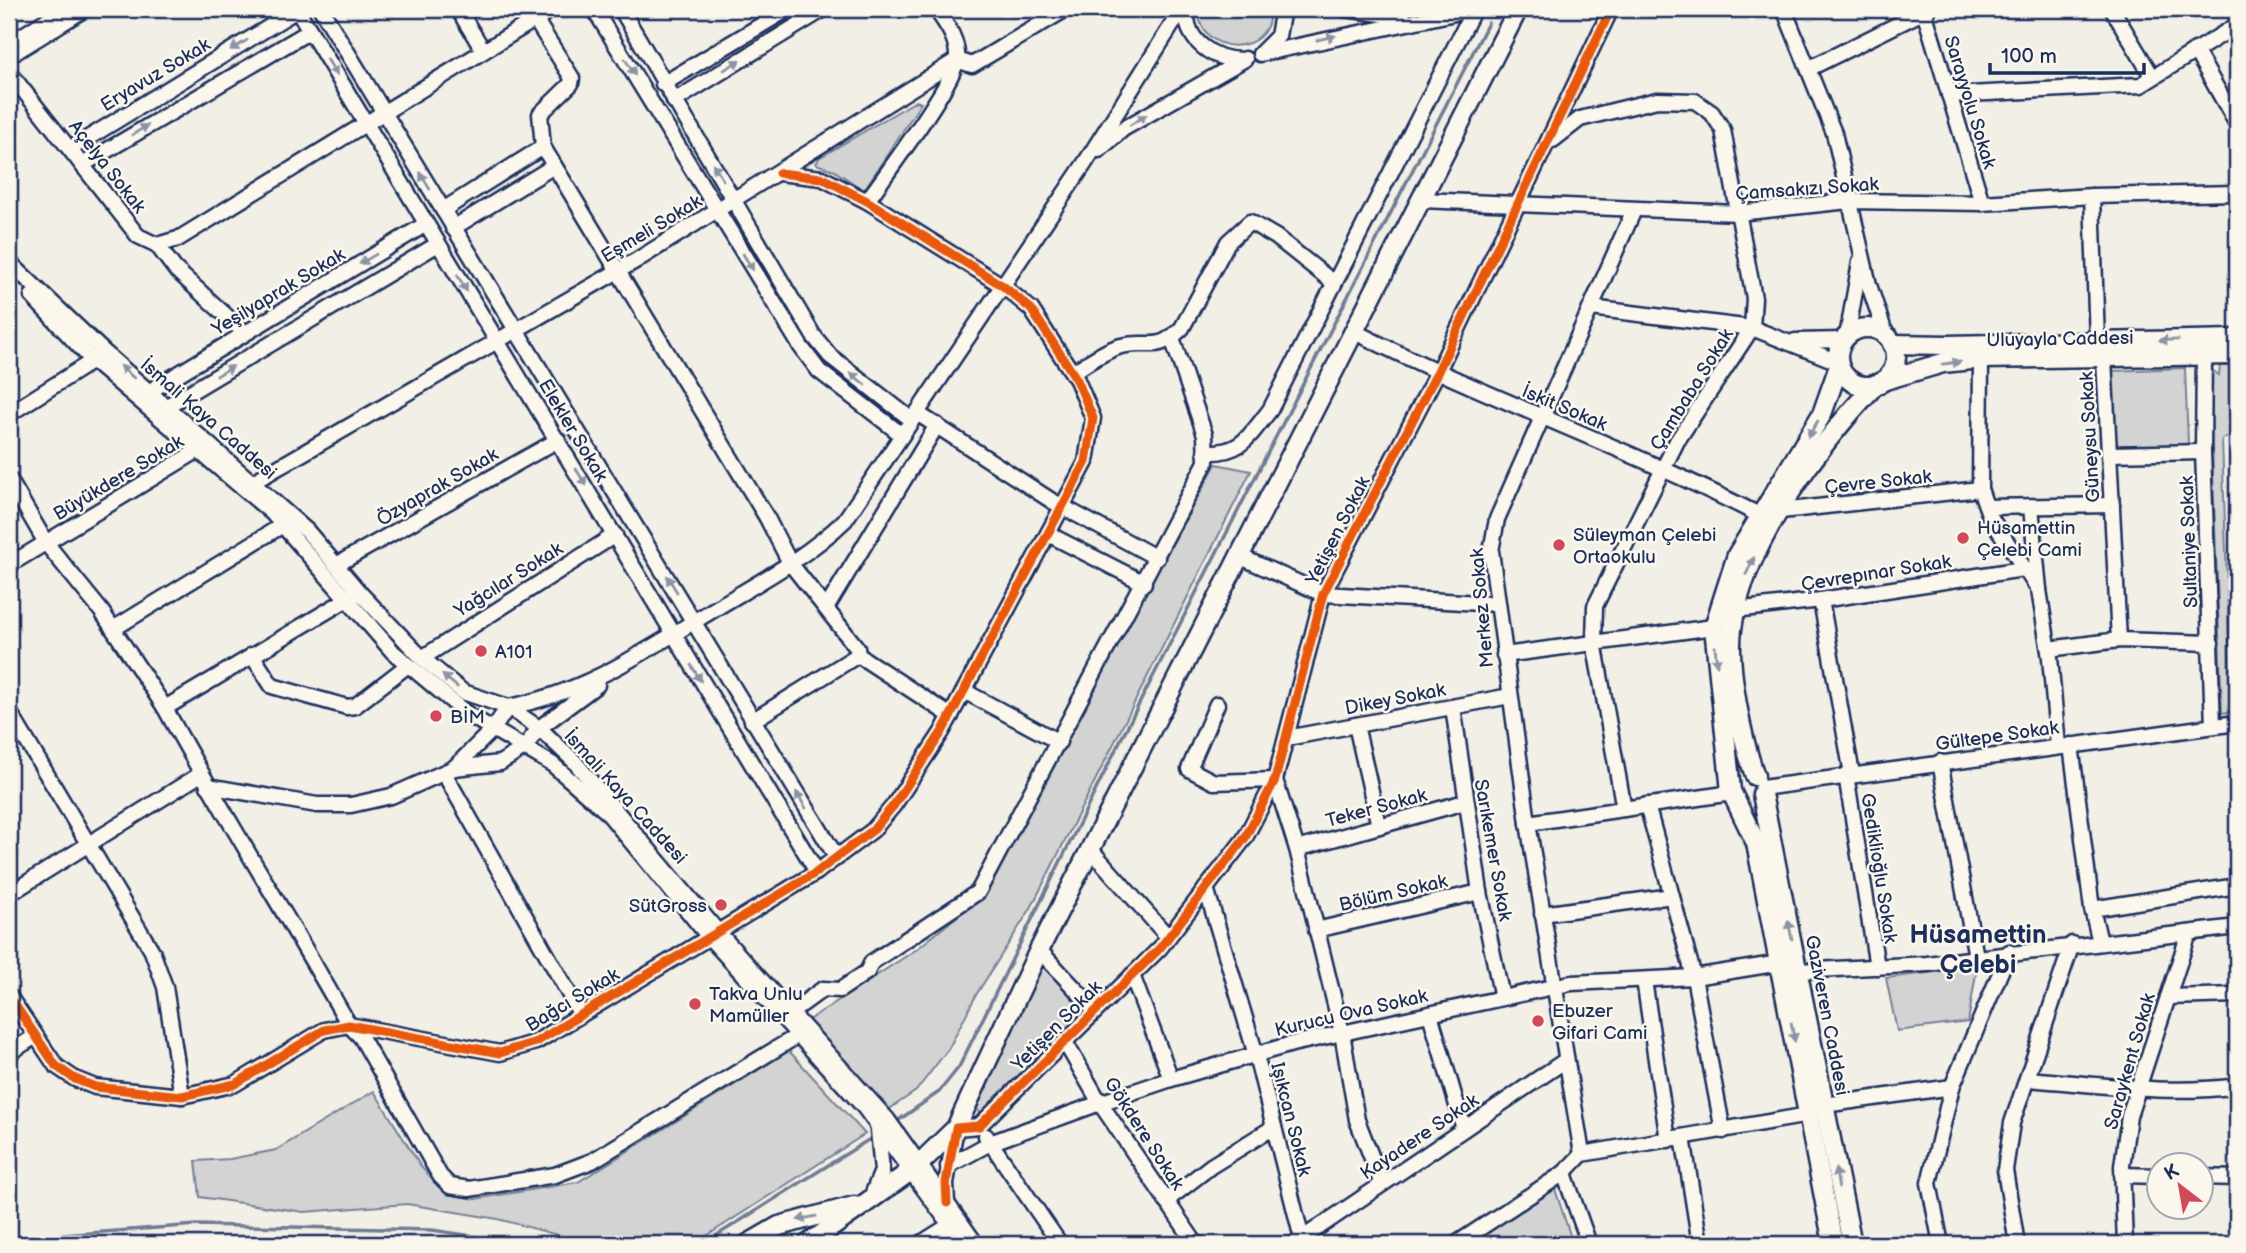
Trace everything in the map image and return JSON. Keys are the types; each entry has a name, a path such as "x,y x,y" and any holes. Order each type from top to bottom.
{"main road":[{"path":"808,1244 915,1167 956,1128 967,1110 1040,950 1518,9"},
{"path":"1862,329 1871,329 1889,340 1895,363 1880,382 1867,386 1850,381 1839,364 1845,339 1862,329"},
{"name":"Uluyayla Caddesi","path":"1889,340 2237,339"},
{"name":"Uluyayla Caddesi","path":"1880,382 1943,363 1981,359 2237,355"},
{"name":"Gaziveren Caddesi","path":"1833,1244 1756,843 1733,793 1714,627 1737,555 1822,414 1839,364"},
{"name":"Gaziveren Caddesi","path":"1852,1244 1760,786 1743,733 1731,632 1735,610 1753,559 1822,447 1880,382"},
{"path":"1741,775 1760,786 1751,804 1733,793 1741,775"},
{"path":"748,1244 779,1226 870,1200"}],"street":[{"path":"9,44 64,9"},
{"path":"9,56 85,9"},
{"name":"Elekler Sokak","path":"297,9 817,872"},
{"name":"Eryavuz Sokak","path":"70,149 297,9"},
{"name":"Elekler Sokak","path":"321,9 837,859"},
{"path":"458,9 483,50"},
{"path":"157,246 178,239 552,9"},
{"path":"594,9 717,211 819,371 902,435"},
{"path":"621,9 813,335 830,356 915,417 937,425 1052,501 1064,505 1157,558"},
{"path":"663,84 788,9"},
{"path":"674,101 824,9"},
{"path":"867,201 940,94 957,61 955,39 936,9"},
{"name":"Eşmeli Sokak","path":"253,482 618,271 957,61 972,65 1066,9"},
{"path":"9,894 204,780 317,804 351,805 391,796 449,771 500,763 524,748 538,728 632,661 818,547 845,520 915,417 1085,163 1182,9"},
{"path":"1187,9 1190,30 1199,44 1212,55 1227,60 1245,59"},
{"path":"1260,54 1278,36 1283,9"},
{"path":"1345,9 1418,18"},
{"path":"1085,163 1123,129 1245,59 1418,18 1474,9"},
{"path":"1205,452 1224,453 1238,447 1270,410 1474,9"},
{"name":"Yetişen Sokak","path":"979,1126 1168,937 1245,838 1275,780 1323,594 1437,373 1549,144 1611,9"},
{"path":"2112,9 2152,76"},
{"path":"1810,68 1926,10"},
{"name":"Sarayyolu Sokak","path":"1926,10 1982,203"},
{"path":"1784,12 1810,68 1834,133 1861,253 1889,340"},
{"path":"535,19 572,78 572,84 540,114 543,147 767,518 790,564 827,607 857,648 858,655 951,716"},
{"path":"1949,95 2141,85 2237,25"},
{"name":"Eryavuz Sokak","path":"82,165 310,31"},
{"path":"2195,50 2237,124"},
{"name":"Açelya Sokak","path":"9,72 138,236 157,246 175,269 245,333"},
{"name":"Çambaba Sokak","path":"1549,144 1580,119 1657,100 1695,101 1712,113 1723,130 1754,298 1752,328 1677,441 1595,606 1594,642 1624,808"},
{"path":"443,210 543,147"},
{"path":"453,228 554,166"},
{"name":"Bağcı Sokak","path":"349,1025 500,1053 537,1042 837,859 873,830 894,805 951,716 1086,462 1093,418 1073,373 1031,309 1003,286 867,201 822,178 779,173"},
{"name":"Çamsakızı Sokak","path":"1421,200 1738,213 1849,201 1982,203 2092,196 2237,193"},
{"path":"2092,196 2097,341"},
{"name":"Merkez Sokak","path":"1582,1154 1528,823 1491,551 1497,519 1634,210"},
{"path":"1073,373 1120,346 1158,346 1172,338 1182,328 1228,242 1250,222 1276,237 1334,283"},
{"name":"Yeşilyaprak Sokak","path":"150,391 426,224"},
{"path":"167,406 438,244"},
{"path":"1790,341 1845,339 1861,253"},
{"name":"İsmali Kaya Caddesi","path":"10,268 99,357 150,391 253,482 288,522 336,565 353,595 408,665 467,714 552,764 607,812 797,1036 864,1107 947,1203 976,1244"},
{"path":"1591,308 1752,328 1790,341 1839,364"},
{"name":"İskit Sokak","path":"1355,332 1437,373 1663,469 1761,516"},
{"path":"790,1013 823,989 840,990 867,972 872,962 978,892 1206,462 1205,435 1172,338"},
{"name":"Sultaniye Sokak","path":"2204,356 2203,452 2213,726"},
{"path":"9,414 99,357 196,452 288,522 353,595 164,708"},
{"path":"1981,359 1980,489 1987,507 2023,569 2039,590"},
{"name":"Güneysu Sokak","path":"2104,359 2119,640"},
{"path":"827,607 937,425"},
{"name":"Özyaprak Sokak","path":"336,565 558,440"},
{"name":"Büyükdere Sokak","path":"9,565 210,443"},
{"path":"2109,454 2203,452"},
{"path":"9,479 46,543 113,629 164,708 349,1025 361,1037 440,1176 450,1186 469,1188 555,1175 592,1161 797,1036"},
{"name":"Çevre Sokak","path":"1782,511 1980,489"},
{"path":"1987,507 2112,505"},
{"path":"2031,507 2039,590 2092,909 2100,942"},
{"path":"113,629 288,522"},
{"path":"1048,534 1144,583"},
{"name":"Yağcılar Sokak","path":"422,658 615,535"},
{"path":"1241,557 1323,594 1498,604"},
{"name":"Çevrepınar Sokak","path":"1735,610 1821,600 2023,569"},
{"name":"İsmali Kaya Caddesi","path":"353,595 463,691 508,707 538,728 574,761 615,808 713,934 870,1098 964,1244"},
{"name":"Gediklioğlu Sokak","path":"1821,600 1877,967"},
{"path":"1504,655 1714,627"},
{"path":"2049,649 2119,640 2211,643"},
{"path":"252,655 272,686 347,707 355,706 408,665"},
{"path":"752,720 858,655"},
{"path":"449,771 493,729 508,707 575,688 632,661"},
{"path":"964,691 1059,742"},
{"name":"Dikey Sokak","path":"1287,738 1510,696"},
{"path":"1217,704 1189,769 1214,782 1275,780 1297,849 1342,1033 1357,1119 1382,1184"},
{"name":"Sarıkemer Sokak","path":"1453,707 1480,892 1502,998"},
{"path":"9,711 156,963 165,987 182,1096"},
{"name":"Gültepe Sokak","path":"1760,786 2237,723"},
{"path":"1356,725 1379,826"},
{"path":"1940,762 1976,957"},
{"path":"449,771 581,1015"},
{"path":"1528,823 1733,793"},
{"name":"Teker Sokak","path":"1297,849 1465,802"},
{"path":"1647,805 1694,978 1723,1131"},
{"path":"1092,851 1168,937"},
{"path":"2092,909 2237,886"},
{"name":"Işıkcan Sokak","path":"1206,888 1256,1055 1298,1241"},
{"name":"Bölüm Sokak","path":"1315,930 1480,892"},
{"path":"1542,914 1672,897"},
{"path":"1798,971 1877,967 2237,927"},
{"name":"Saraykent Sokak","path":"2125,1244 2122,1175 2129,1116 2189,933"},
{"path":"2017,1244 2005,1170 2012,1123 2072,944"},
{"path":"1040,950 1096,1011"},
{"path":"1941,1244 1929,1183 1952,1087 2009,952"},
{"name":"Kurucu Ova Sokak","path":"948,1167 990,1143 1100,1103 1171,1079 1342,1033 1571,982 1694,978 1780,963"},
{"path":"1132,975 1171,1079"},
{"path":"1644,979 1700,1244"},
{"path":"2168,997 2237,995"},
{"path":"9,996 56,1066 75,1079 95,1087 182,1096 235,1084 324,1030 349,1025"},
{"path":"1430,1014 1464,1129"},
{"path":"9,1053 34,1037"},
{"name":"Gökdere Sokak","path":"1065,1042 1100,1103 1196,1244"},
{"name":"Kayadere Sokak","path":"1298,1241 1566,1060"},
{"path":"2027,1079 2138,1088 2216,1089 2237,1086"},
{"path":"1824,1105 1952,1087"},
{"path":"967,1110 1060,1244"},
{"path":"1456,1244 1564,1173 1582,1154 1809,1115"},
{"path":"870,1200 882,1171 878,1125"},
{"path":"947,1203 948,1167 956,1128 979,1126"},
{"path":"1166,1201 1211,1166 1274,1127"},
{"path":"1564,1173 1589,1244"},
{"path":"2122,1175 2144,1176"},
{"path":"2214,1177 2237,1178"},
{"path":"920,1244 950,1225"}],"shaded area":[{"path":"1198,9 1270,9 1268,25 1260,37 1235,46 1210,37 1201,25"},
{"path":"916,101 921,103 864,190 833,170 816,164 819,158"},
{"path":"2220,366 2237,366 2237,429 2232,436 2222,439 2231,697 2237,697 2237,711 2222,713 2209,368 2219,375"},
{"path":"2185,368 2188,444 2115,447 2112,371"},
{"path":"1216,464 1251,471 1031,908 976,995 949,1048 916,1091 888,1110 807,1021 917,949 977,900"},
{"path":"1043,965 1085,1012 981,1117 977,1108"},
{"path":"1977,967 1968,1022 1897,1031 1886,978"},
{"path":"789,1051 865,1134 694,1244 591,1244 498,1219 407,1204 304,1212 200,1197 196,1161 230,1159 276,1150 374,1091 421,1167 446,1193 475,1199 578,1182"},
{"path":"1554,1186 1573,1244 1465,1244"}],"waterway":[{"path":"896,1122 939,1092 959,1067 1118,745 1488,23"},
{"path":"703,1244 873,1137"},
{"path":"9,1239 197,1225 432,1230 527,1244"}],"cycle path":[{"path":"947,1203 946,1183 956,1128 979,1126 1160,948 1245,838 1275,780 1323,594 1437,373 1611,9"},
{"path":"9,996 56,1066 75,1079 95,1087 182,1096 235,1084 324,1030 349,1025 500,1053 536,1042 817,872 873,830 894,805 942,732 1086,462 1093,418 1077,380 1031,309 1003,286 867,201 822,178 779,173"}],"place":[{"name":"Hüsamettin Çelebi Cami","path":"1963,538"},
{"name":"Süleyman Çelebi Ortaokulu","path":"1559,545"},
{"name":"A101","path":"481,651"},
{"name":"BİM","path":"436,716"},
{"name":"SütGross","path":"721,905"},
{"name":"Takva Unlu Mamüller","path":"695,1004"},
{"name":"Ebuzer Gifari Cami","path":"1538,1021"}],"district":[{"name":"Hüsamettin Çelebi","path":"1978,948"}]}
